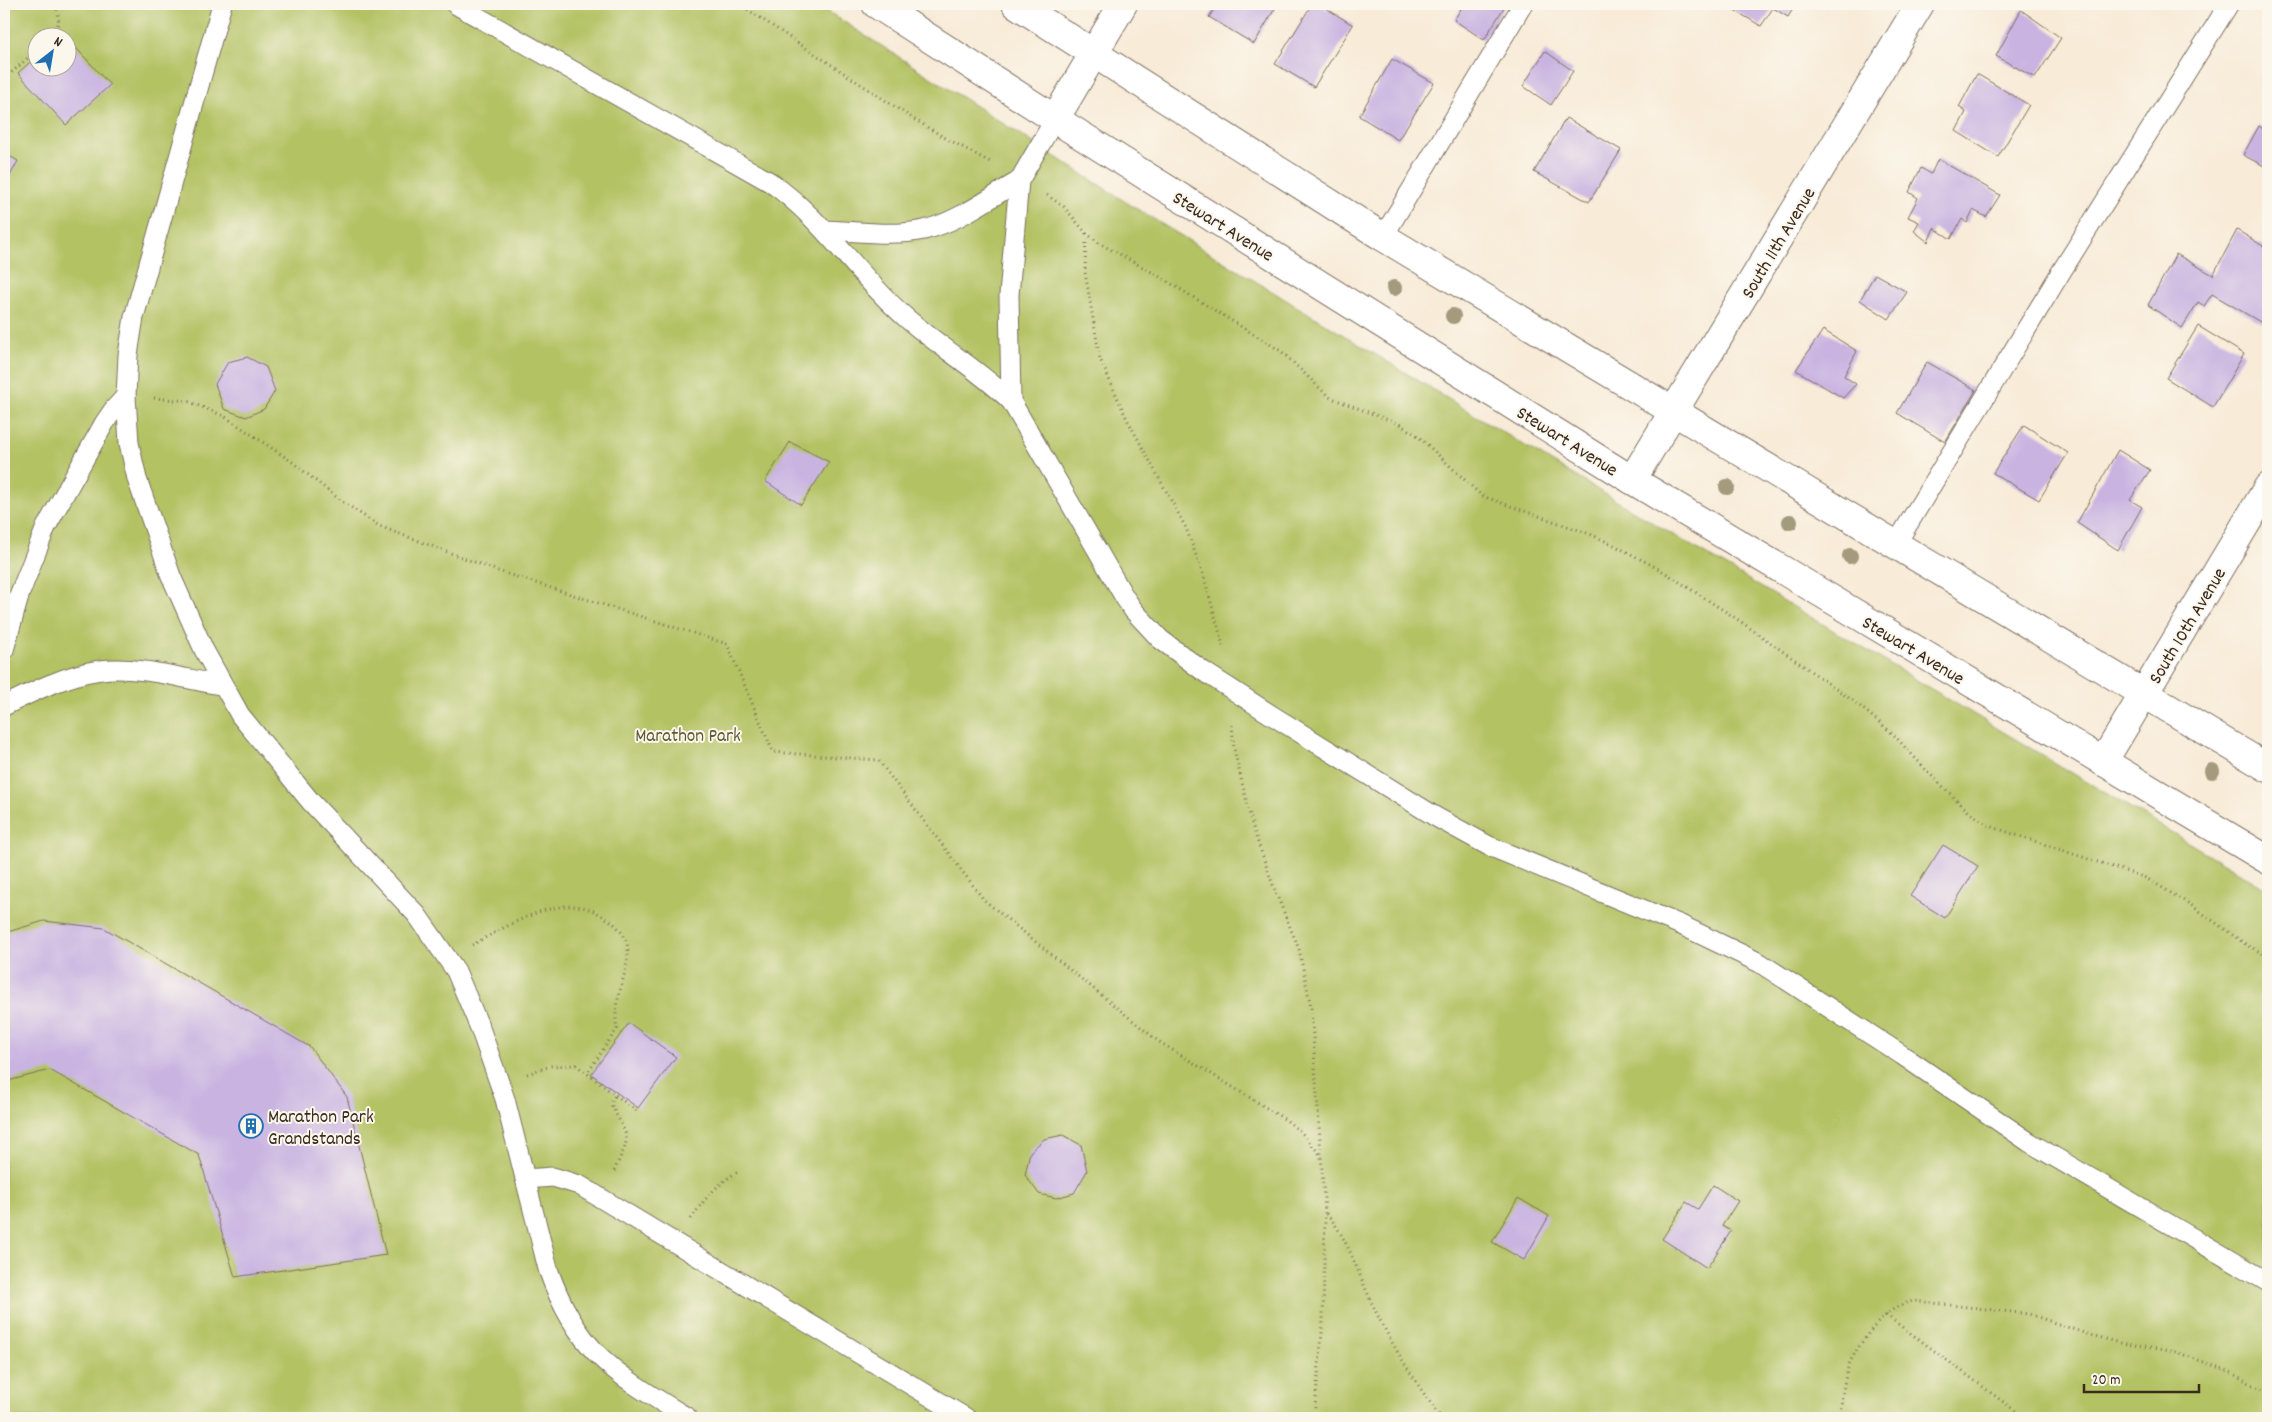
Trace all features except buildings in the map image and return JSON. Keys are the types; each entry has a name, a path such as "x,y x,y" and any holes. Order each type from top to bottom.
{"main road":[{"name":"Stewart Avenue","path":"876,4 1055,120 1632,480 2268,860"},
{"path":"1016,4 1382,237 2268,768"},
{"path":"1055,120 1123,4"},
{"name":"South 11th Avenue","path":"1632,480 1920,4"},
{"name":"South 10th Avenue","path":"2103,762 2268,487"}],"lane":[{"path":"222,4 140,294 128,355 126,396 129,443 137,479 171,576 221,685 250,728 290,778 417,916 456,971 480,1028 501,1086 548,1269 561,1303 580,1336 619,1375 688,1418"},
{"path":"455,4 770,182 800,205 903,315 988,380 1011,401 1134,611 1160,639 1228,688 1476,840 1681,924 1760,963 1902,1055 2044,1151 2268,1282"},
{"path":"1382,237 1523,4"},
{"path":"1896,544 2061,272 2229,4"},
{"path":"1011,401 1009,295 1019,181 1055,120"},
{"path":"824,230 886,233 923,230 940,225 1019,181"},
{"path":"4,650 23,586 46,527 105,422 126,396"},
{"path":"4,706 65,678 101,670 143,671 221,685"},
{"path":"525,1178 553,1177 567,1179 966,1418"}],"path":[{"path":"56,4 60,22 56,28"},
{"path":"739,4 920,122 985,159"},
{"path":"4,79 28,58"},
{"path":"1056,202 1068,211 1086,233 1099,243 1157,275 1292,359 1329,396 1409,429 1482,496 1590,534 1614,545 1661,570 1737,619 1856,703 1877,720 1947,791 1980,820 1998,829 2146,878 2168,890 2248,946 2268,956"},
{"path":"1086,233 1086,272 1100,359 1126,416 1186,528 1193,546 1219,626 1226,659 1234,749 1253,828 1274,888 1299,949 1304,968 1311,1007 1325,1213 1323,1322 1314,1418"},
{"path":"126,396 187,401 224,416 291,461 340,500 379,526 498,571 727,644 773,752 878,760 984,900 1158,1041 1286,1120 1301,1132 1322,1158"},
{"path":"448,958 508,926 546,910 562,906 584,907 616,925 623,934 628,951 615,1011 617,1030 588,1072"},
{"path":"501,1086 536,1071 576,1064 638,1112"},
{"path":"601,1198 627,1140 626,1131 612,1106 612,1101 616,1094"},
{"path":"675,1242 716,1187 740,1171"},
{"path":"1325,1213 1334,1221 1340,1231 1363,1285 1392,1343 1441,1418"},
{"path":"1839,1418 1850,1363 1874,1326 1900,1306 1915,1301 2028,1314 2090,1335 2176,1352 2226,1370 2268,1393"},
{"path":"1886,1315 2025,1418"}],"green space":[{"name":"Marathon Park","path":"4,4 816,4 1129,204 1568,472 2268,890 2268,1418 4,1418"}],"place":[{"name":"Marathon Park Grandstands","path":"251,1126"}]}
